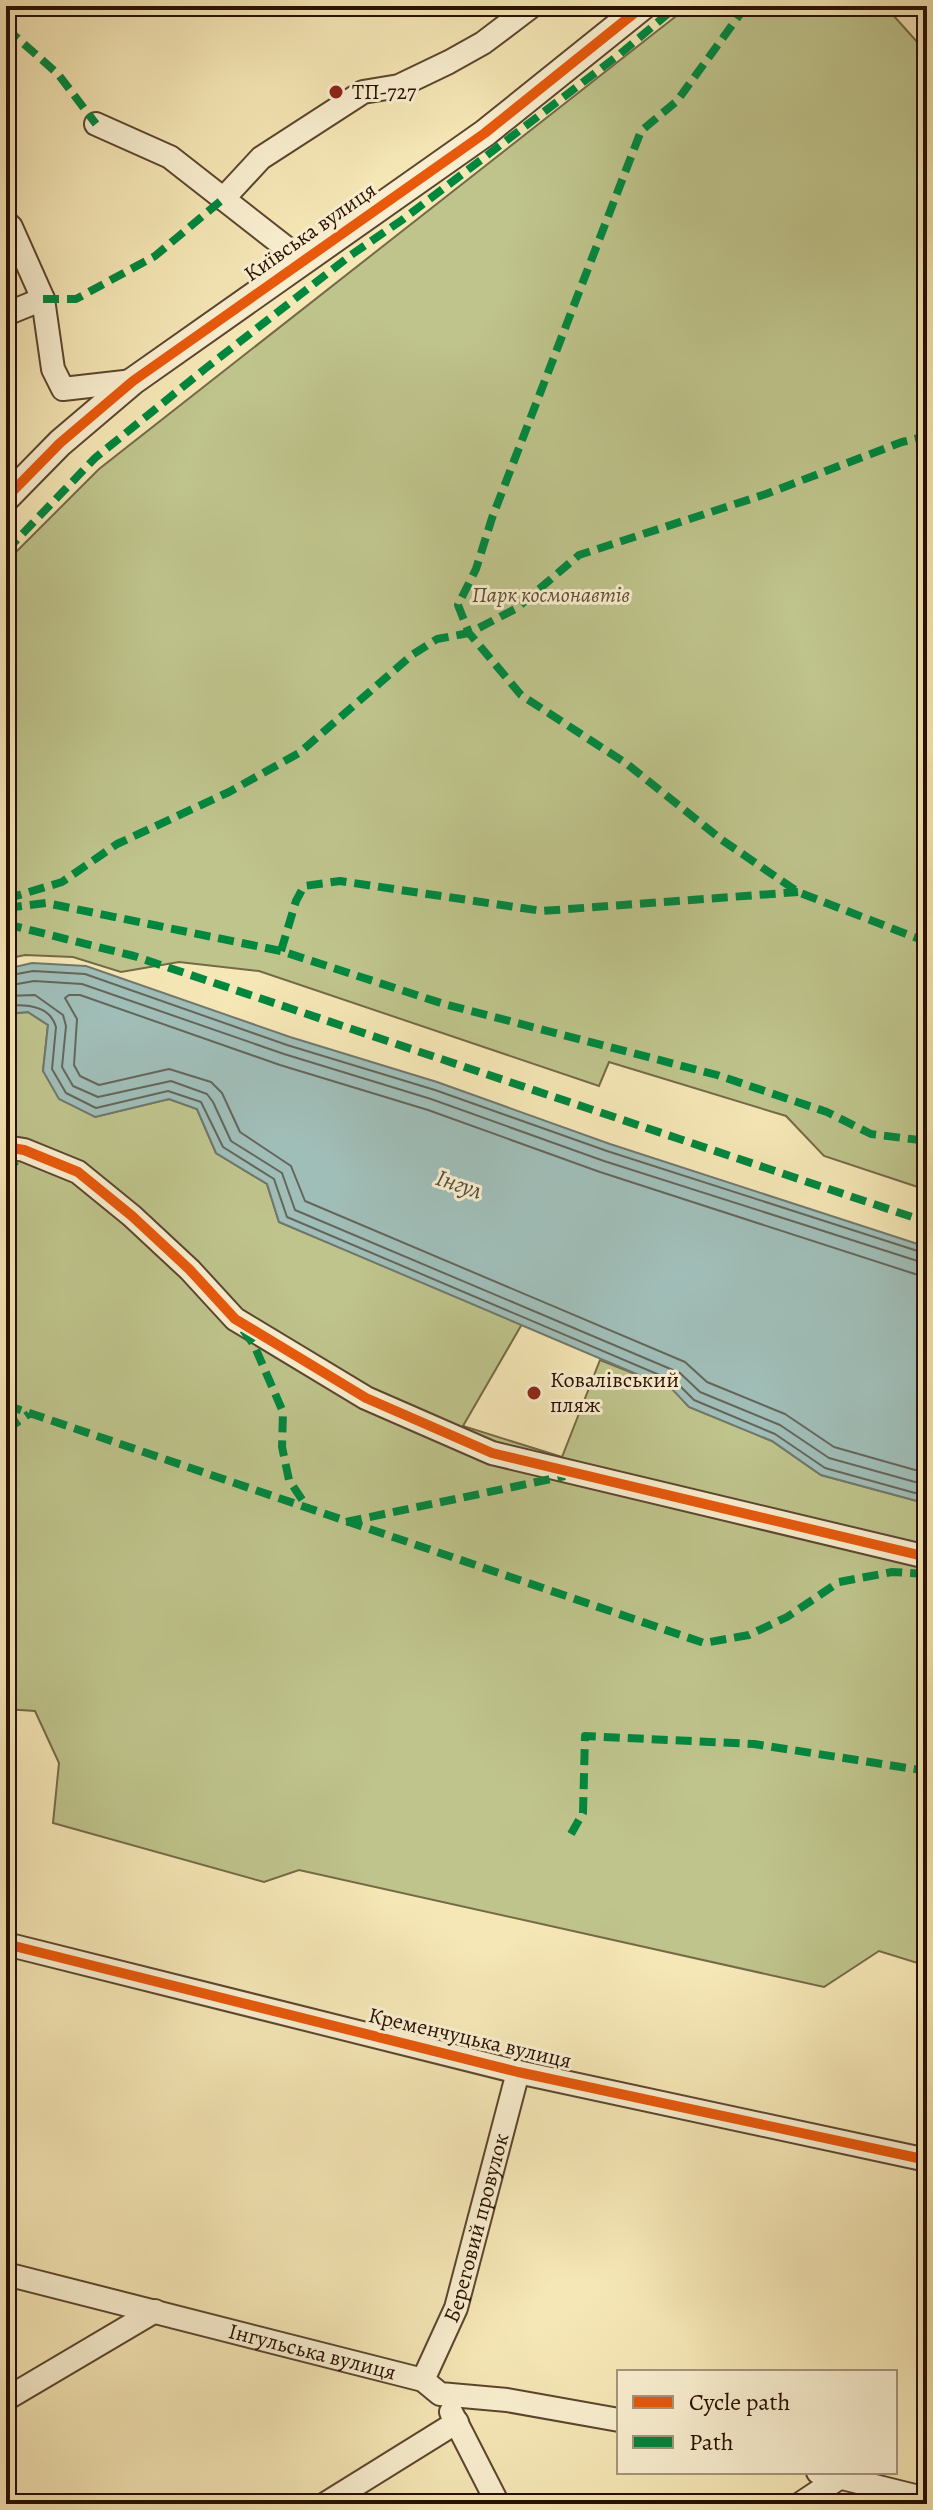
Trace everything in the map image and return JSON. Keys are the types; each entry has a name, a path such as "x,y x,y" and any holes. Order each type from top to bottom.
{"street":[{"path":"223,199 261,158 363,92 399,86 449,62 483,43 532,6"},
{"name":"Київська вулиця","path":"6,498 60,443 133,381 485,133 643,6"},
{"path":"96,124 170,157 303,261"},
{"path":"6,222 43,299 53,369 63,389 133,381"},
{"path":"6,314 43,299"},
{"path":"6,1147 24,1150 78,1172 190,1270 235,1319 366,1398 492,1453 927,1557"},
{"name":"Кременчуцька вулиця","path":"6,1944 518,2072 927,2160"},
{"name":"Береговий провулок","path":"432,2387 518,2072"},
{"name":"Інгульська вулиця","path":"6,2274 155,2311 432,2387 617,2420"},
{"path":"6,2399 155,2311"},
{"path":"432,2387 457,2422 498,2504"},
{"path":"325,2504 457,2422"},
{"path":"800,2504 828,2475 927,2499"}],"green space":[{"name":"Парк космонавтів","path":"689,6 885,6 927,53 927,1190 824,1156 786,1116 609,1062 599,1086 259,971 179,962 121,972 73,957 25,955 6,959 6,562 99,469"},
{"path":"28,1012 48,1025 43,1071 95,1117 169,1099 197,1109 216,1153 267,1184 279,1222 522,1324 463,1426 562,1457 600,1360 673,1389 689,1407 772,1441 821,1475 917,1501 927,1498 927,1966 879,1951 824,1987 299,1870 264,1882 53,1823 59,1763 35,1711 6,1709 6,1014"}],"water":[{"name":"Інгул","path":"32,963 86,966 290,1037 437,1082 610,1144 927,1247 927,1498 917,1501 821,1475 772,1441 689,1407 672,1389 279,1222 267,1184 216,1153 197,1109 169,1099 95,1117 59,1099 43,1071 48,1025 28,1012 6,1014 6,969"}],"marked path":[{"path":"6,551 95,458 351,255 402,220 620,54 677,6"},
{"path":"746,6 677,101 641,131 492,518 476,569 458,605 469,633 521,695 627,764 722,840 798,892 927,942"},
{"path":"6,28 58,74 96,124"},
{"path":"43,299 76,299 155,256 223,199"},
{"path":"6,899 62,882 117,844 229,792 299,753 412,655 437,639 469,633 517,608 579,555 766,494 902,442 927,436"},
{"path":"281,951 296,901 304,886 340,881 542,911 798,892"},
{"path":"6,908 46,903 281,951 444,1004 717,1075 827,1112 871,1134 927,1141"},
{"path":"6,924 134,956 927,1222"},
{"path":"6,1174 24,1150"},
{"path":"243,1330 254,1345 283,1412 282,1447 289,1480 309,1510"},
{"path":"6,1405 704,1643 749,1635 787,1617 839,1582 892,1572 927,1574"},
{"path":"6,1430 29,1414"},
{"path":"346,1522 565,1476"},
{"path":"571,1834 583,1813 585,1736 754,1744 927,1771"}],"cycle path":[{"path":"6,498 60,443 133,381 485,133 643,6"},
{"path":"6,1147 24,1150 78,1172 132,1216 190,1270 235,1319 366,1398 492,1453 927,1557"},
{"path":"6,1944 518,2072 927,2160"}],"place":[{"name":"ТП-727","path":"336,92"},
{"name":"Ковалівський пляж","path":"534,1393"}]}
